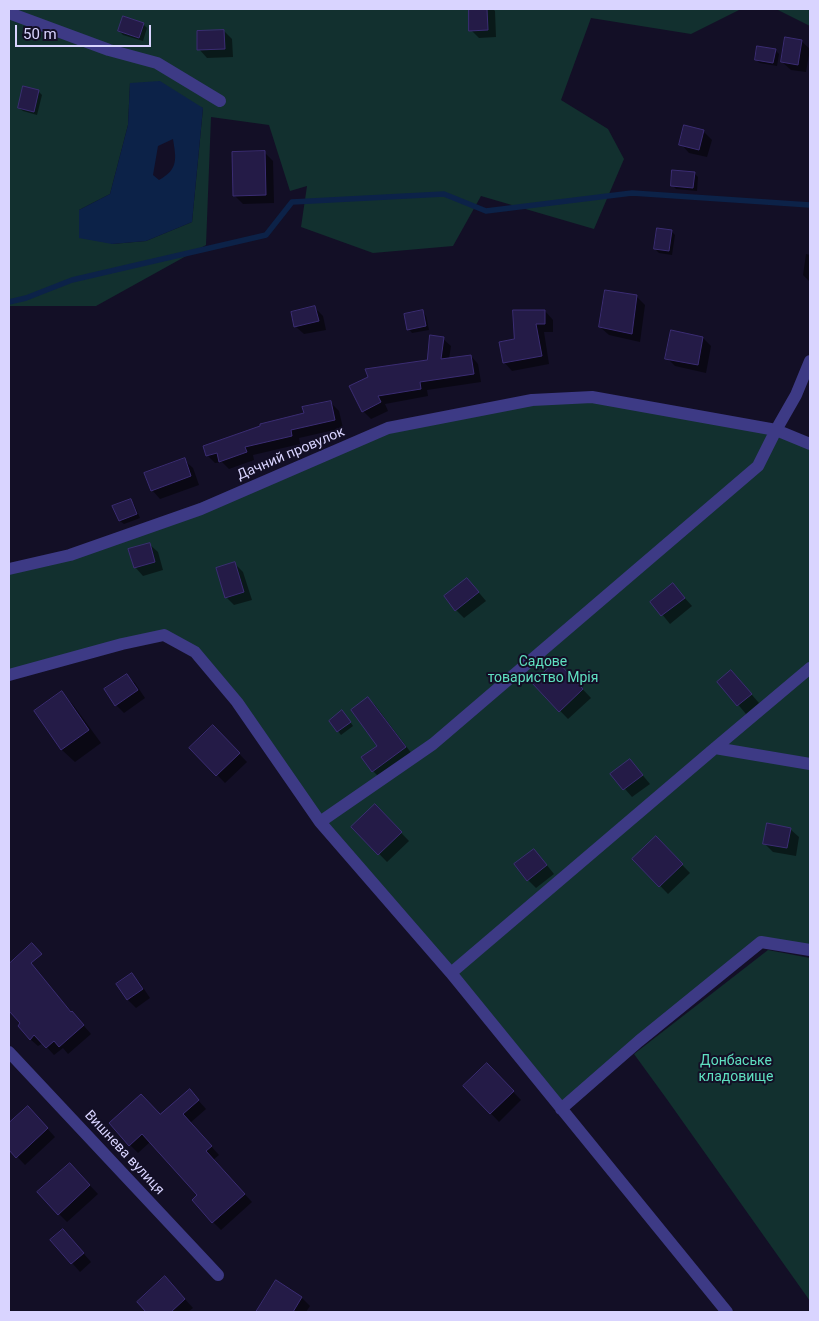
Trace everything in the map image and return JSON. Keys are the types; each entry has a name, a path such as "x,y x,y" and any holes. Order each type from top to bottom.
{"street":[{"path":"9,13 109,50 156,64 220,101"},
{"path":"320,822 433,744 758,466 796,395 810,361"},
{"name":"Дачний провулок","path":"9,568 70,555 201,509 388,428 532,400 592,397 776,430 810,443"},
{"path":"9,675 122,644 164,635 195,652 237,702 320,822 451,973 727,1312"},
{"path":"451,973 810,668"},
{"path":"714,748 810,764"},
{"path":"561,1109 639,1041 761,942 810,950"},
{"name":"Вишнева вулиця","path":"9,1052 218,1275"}],"green space":[{"path":"9,9 741,9 691,34 591,18 561,100 608,129 624,159 594,229 481,196 453,246 373,253 301,227 307,186 290,191 269,125 211,117 206,245 96,306 9,306","holes":["130,83 203,108 192,222 146,241 112,244 79,210 110,194 128,125"]},
{"path":"776,9 810,9 810,26"},
{"name":"Садове товариство Мрія","path":"592,397 776,430 810,444 810,950 761,942 561,1109 320,822 195,652 164,635 9,675 9,569 70,555 388,428 532,400"},
{"name":"Донбаське кладовище","path":"768,950 810,958 810,1301 634,1054"}],"water":[{"path":"160,81 203,108 192,222 146,241 112,244 79,238 79,210 110,194 128,125 130,83","holes":["173,139 175,162 170,172 159,180 153,175 158,146"]}],"building":[{"path":"469,9 487,9 488,30 469,31"},
{"path":"123,16 144,23 139,38 118,31"},
{"path":"224,30 225,49 197,50 197,31"},
{"path":"785,37 802,40 798,65 781,62"},
{"path":"757,46 776,49 773,63 755,60"},
{"path":"23,86 39,90 34,112 18,108"},
{"path":"684,125 704,130 699,150 679,145"},
{"path":"265,151 266,195 233,196 232,152"},
{"path":"672,170 695,172 693,188 671,186"},
{"path":"657,228 672,230 669,251 654,249"},
{"path":"605,290 637,295 632,334 599,327"},
{"path":"315,306 319,321 294,327 291,312"},
{"path":"423,310 426,326 407,330 404,314"},
{"path":"513,310 545,310 545,324 536,324 542,356 503,363 499,342 514,339"},
{"path":"671,330 703,337 698,365 665,359"},
{"path":"430,335 444,337 441,359 471,355 474,374 420,382 421,389 378,396 381,402 362,412 349,386 368,377 365,369 427,360"},
{"path":"331,401 335,420 291,430 292,436 245,447 247,452 219,462 217,453 206,456 203,446 260,426 260,424 304,413 302,407"},
{"path":"185,458 191,476 151,491 144,473"},
{"path":"131,499 137,514 119,521 112,506"},
{"path":"150,543 155,562 134,568 128,549"},
{"path":"235,562 244,592 225,598 216,568"},
{"path":"467,578 479,592 455,611 444,596"},
{"path":"673,583 685,598 661,616 650,602"},
{"path":"557,661 583,689 559,712 532,683"},
{"path":"731,670 752,694 737,706 717,682"},
{"path":"127,674 138,690 115,706 104,689"},
{"path":"62,691 89,730 61,750 34,711"},
{"path":"368,697 406,747 372,772 361,757 377,746 351,710"},
{"path":"342,710 351,722 337,732 329,721"},
{"path":"213,725 240,753 216,776 189,748"},
{"path":"630,759 643,775 623,790 610,774"},
{"path":"375,804 402,832 378,855 351,827"},
{"path":"767,823 791,828 787,848 763,844"},
{"path":"656,836 683,864 659,887 632,859"},
{"path":"534,849 547,865 527,881 514,864"},
{"path":"32,943 42,954 31,963 84,1025 59,1047 54,1041 46,1048 34,1035 30,1040 18,1026 20,1023 9,1011 9,964"},
{"path":"132,973 143,989 127,1000 116,984"},
{"path":"487,1063 514,1091 490,1114 463,1086"},
{"path":"190,1089 199,1100 183,1114 212,1146 206,1151 245,1194 212,1223 192,1200 197,1195 142,1134 129,1146 109,1123 141,1094 160,1114"},
{"path":"28,1106 48,1128 16,1158 9,1150 9,1123"},
{"path":"70,1163 90,1185 58,1215 37,1192"},
{"path":"63,1229 84,1253 71,1264 50,1240"},
{"path":"165,1276 185,1299 171,1312 146,1312 137,1302"},
{"path":"276,1280 302,1297 293,1312 256,1312"}],"waterway":[{"path":"9,302 26,298 72,280 266,235 292,202 444,194 486,211 632,193 810,205"}]}
